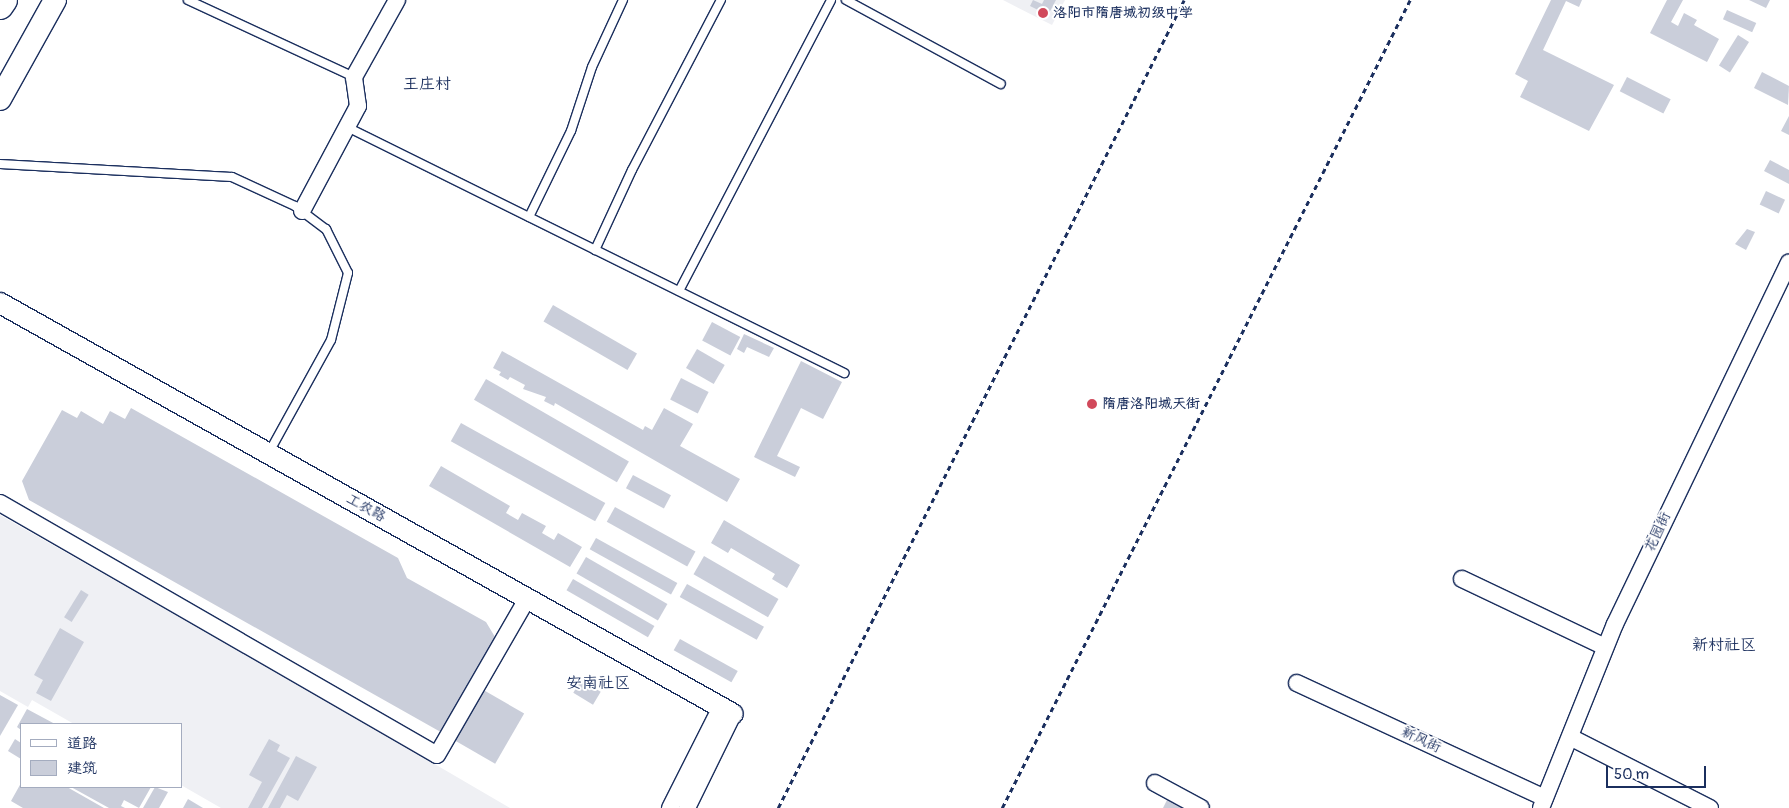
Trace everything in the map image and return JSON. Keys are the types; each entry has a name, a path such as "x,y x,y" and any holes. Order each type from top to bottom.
{"highway":[{"path":"0,6 4,0"}],"main road":[{"path":"0,100 55,0"}],"street":[{"path":"302,212 358,106 354,77 397,0"},
{"name":"花园街","path":"1543,803 1605,647 1789,263"},
{"name":"工农路","path":"0,303 266,458"},
{"name":"工农路","path":"0,314 266,458 725,715"},
{"path":"0,503 437,755 525,603"},
{"path":"1462,579 1605,647"},
{"name":"新风街","path":"1297,682 1543,803"},
{"path":"670,808 725,715"},
{"path":"687,808 725,715"},
{"path":"1570,737 1710,808"},
{"path":"1155,783 1201,808"}],"lane":[{"path":"188,0 354,77"},
{"path":"529,217 571,131 592,68 623,0"},
{"path":"595,250 632,170 721,0"},
{"path":"679,291 831,0"},
{"path":"846,0 1001,84"},
{"path":"347,127 844,373"},
{"path":"0,164 232,177 302,212 326,229 348,273 331,340 266,458"}],"path":[{"path":"778,808 1184,0"},
{"path":"1002,808 1410,0"}],"shaded area":[{"name":"洛阳市隋唐城初级中学","path":"1003,0 1065,0 1052,25"},
{"path":"0,515 510,808 221,808 182,786 182,723 72,723 32,700 28,707 0,691"}],"building":[{"path":"1033,0 1042,4 1044,0 1056,0 1048,15 1030,6"},
{"path":"1551,0 1582,0 1579,7 1566,1 1543,50 1614,85 1589,131 1520,97 1528,81 1515,74"},
{"path":"1667,0 1683,0 1671,22 1678,26 1684,13 1697,20 1694,25 1719,39 1707,62 1650,33"},
{"path":"1749,0 1770,0 1766,8"},
{"path":"1727,10 1756,23 1752,32 1723,19"},
{"path":"1738,35 1749,42 1730,72 1719,66"},
{"path":"1762,72 1789,86 1788,105 1754,88"},
{"path":"1627,77 1671,99 1663,114 1620,91"},
{"path":"1789,116 1789,135 1781,131"},
{"path":"1770,160 1789,170 1789,184 1764,171"},
{"path":"1766,191 1785,200 1779,213 1760,205"},
{"path":"1747,229 1755,232 1746,250 1735,244"},
{"path":"553,305 637,354 628,370 544,321"},
{"path":"712,322 740,337 730,356 702,341"},
{"path":"744,334 774,348 769,357 747,347 744,353 737,349"},
{"path":"697,349 725,365 714,384 686,368"},
{"path":"502,351 643,430 645,426 652,430 664,408 693,424 680,446 740,479 727,502 555,403 554,406 544,401 546,397 523,389 525,385 510,377 508,380 499,375 501,372 493,368"},
{"path":"801,361 842,382 823,419 801,408 777,456 800,467 795,477 754,457"},
{"path":"681,378 709,392 698,413 670,399"},
{"path":"486,379 629,462 617,482 474,400"},
{"path":"131,408 398,558 407,578 486,622 498,642 446,735 29,500 22,481 62,410 77,418 81,411 103,424 110,411 125,419"},
{"path":"461,423 605,503 595,521 451,441"},
{"path":"441,466 510,506 506,513 518,520 522,513 546,526 542,533 554,540 558,533 582,547 570,567 429,486"},
{"path":"633,475 671,495 664,508 626,488"},
{"path":"615,507 695,552 687,566 607,522"},
{"path":"724,520 800,565 787,588 772,579 775,574 731,548 728,553 711,543"},
{"path":"596,538 677,583 671,594 590,549"},
{"path":"704,556 778,599 768,617 694,574"},
{"path":"586,557 667,604 658,620 576,573"},
{"path":"573,579 654,626 648,637 566,590"},
{"path":"687,584 764,627 757,640 680,597"},
{"path":"81,590 89,595 72,622 64,617"},
{"path":"60,628 84,642 51,701 36,693 43,680 34,675"},
{"path":"680,639 738,671 731,682 674,650"},
{"path":"581,680 601,692 593,705 573,693"},
{"path":"480,688 524,713 495,764 451,738"},
{"path":"0,695 18,705 0,736"},
{"path":"27,709 53,723 20,723 20,729 17,727"},
{"path":"15,739 20,742 20,758 8,751"},
{"path":"269,739 280,745 277,751 290,758 262,808 248,808 262,782 249,775"},
{"path":"296,756 317,767 298,801 287,795 280,808 268,808"},
{"path":"20,785 20,788 69,788 104,808 23,808 11,801"},
{"path":"73,788 150,788 139,808 124,800 121,806 125,808 109,808"},
{"path":"154,788 168,792 159,808 143,808"},
{"path":"1168,798 1186,808 1163,808"},
{"path":"188,799 203,808 183,808"}],"place":[{"name":"洛阳市隋唐城初级中学","path":"1043,13"},
{"name":"隋唐洛阳城天街","path":"1092,404"}],"district":[{"name":"王庄村","path":"427,84"},
{"name":"新村社区","path":"1724,645"},
{"name":"安南社区","path":"598,683"}]}
